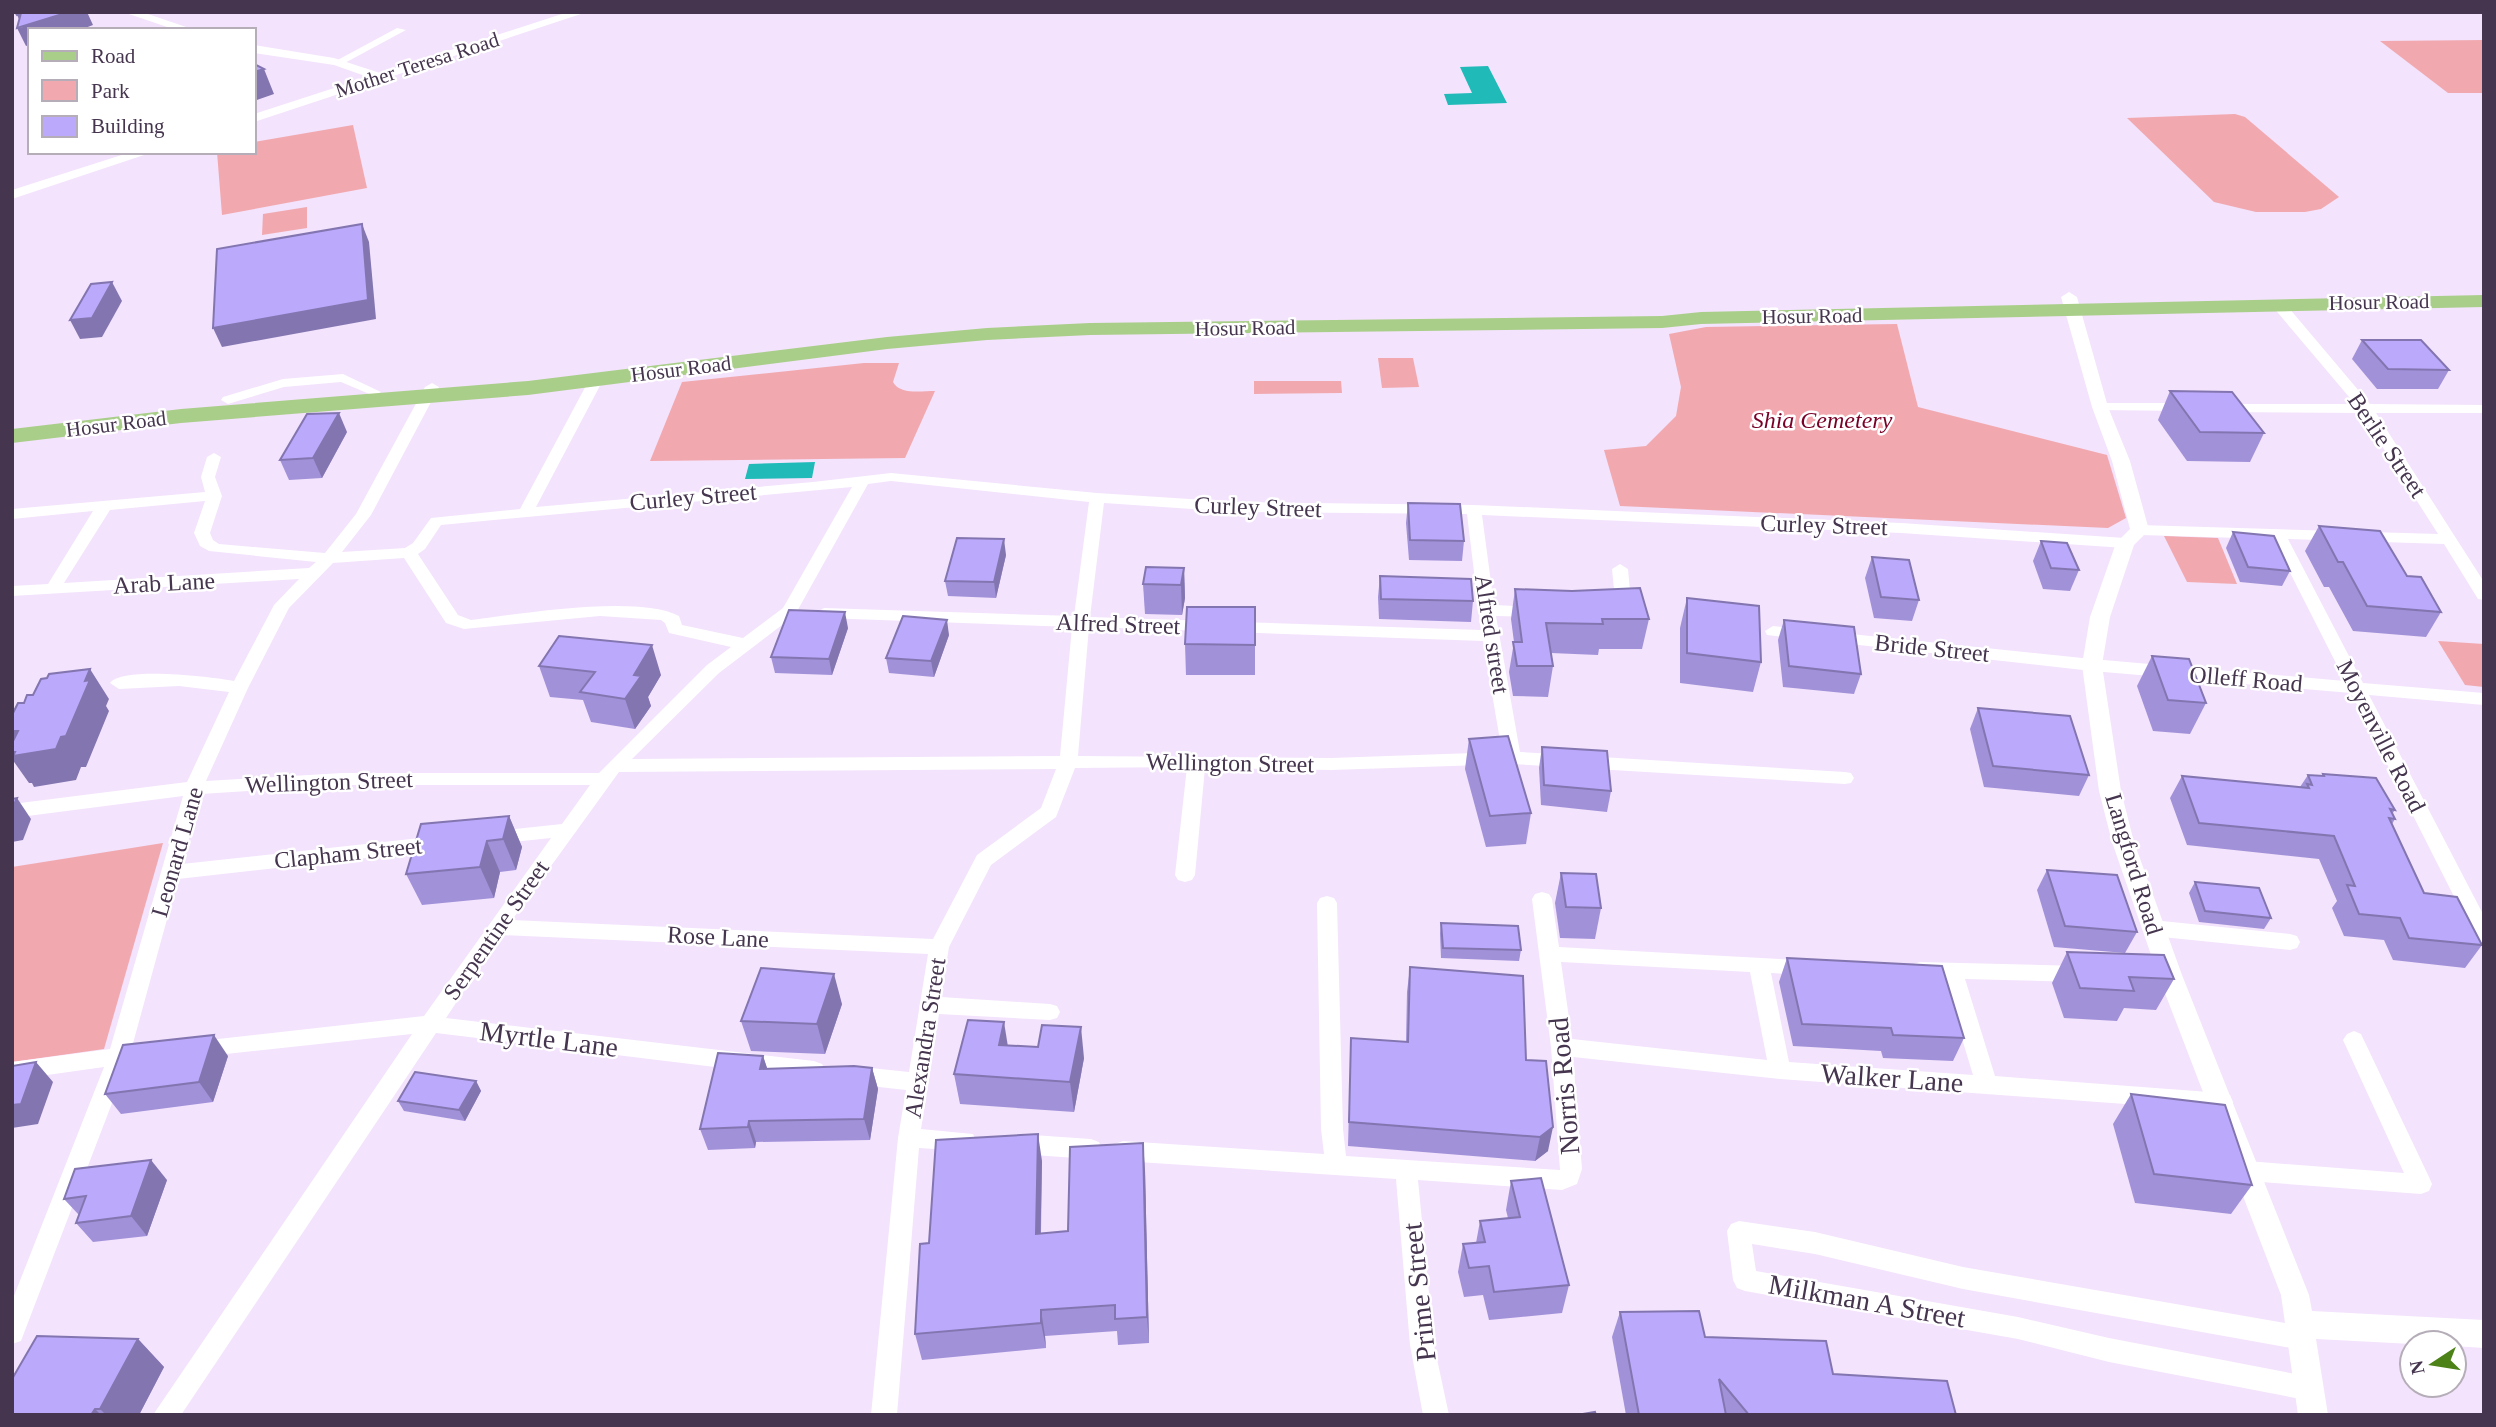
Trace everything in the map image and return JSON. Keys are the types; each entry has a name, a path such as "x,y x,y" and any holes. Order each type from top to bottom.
{"main road":[{"name":"Hosur Road","path":"12,422 228,400 374,392 427,399 536,378 789,346 999,325 2072,303 2483,299"},
{"name":"Hosur Road","path":"12,436 181,416 427,399 887,343 987,334 1090,329 1662,322 1701,318 2072,303 2278,304 2483,299"}],"street":[{"path":"128,12 182,28"},
{"name":"Mother Teresa Road","path":"376,76 563,12"},
{"name":"Mother Teresa Road","path":"256,114 581,12"},
{"path":"337,63 401,30"},
{"path":"256,49 337,63 376,76"},
{"path":"12,193 126,154"},
{"path":"12,193 139,154"},
{"path":"2072,303 2101,407 2122,461 2132,536"},
{"name":"Berlie Street","path":"2278,304 2366,409 2484,595"},
{"path":"525,513 596,380"},
{"name":"Leonard Lane","path":"12,1334 119,1056 194,788 239,688 282,605 316,573 363,515 427,399"},
{"path":"2101,407 2484,409"},
{"path":"214,457 208,477 214,496 202,533 205,543 215,548 329,558 410,553 452,620 470,625 600,611 651,614 664,615 673,620 675,629 745,644"},
{"name":"Curley Street","path":"410,553 419,546 436,521 813,487 891,477 1097,498 1262,508 1474,510 2132,536 2449,539"},
{"name":"Serpentine Street","path":"166,1415 429,1024 609,773 713,669 789,611 863,480"},
{"path":"12,514 214,496"},
{"name":"Alexandra Street","path":"884,1415 909,1138 939,947 984,860 1049,812 1068,762 1081,623 1097,498"},
{"path":"53,588 104,505"},
{"name":"Alfred street","path":"1474,510 1490,636 1512,758"},
{"name":"Langford Road","path":"2132,536 2099,617 2092,665 2110,791 2123,842 2152,928 2162,976 2222,1102 2295,1295 2312,1402"},
{"name":"Moyenville Road","path":"2279,536 2484,936"},
{"path":"275,576 292,553"},
{"path":"1596,611 1607,610 1623,602 1620,569"},
{"name":"Arab Lane","path":"12,591 316,573"},
{"path":"1487,610 1553,612"},
{"name":"Alfred Street","path":"789,611 1490,636"},
{"name":"Bride Street","path":"1773,631 2092,665"},
{"name":"Olleff Road","path":"2092,665 2484,699"},
{"path":"119,683 187,678 239,688"},
{"name":"Wellington Street","path":"12,811 194,788 342,779 1068,762 1331,764 1512,758 1845,778"},
{"path":"1185,875 1197,761"},
{"name":"Clapham Street","path":"170,873 567,830"},
{"name":"Norris Road","path":"909,1138 1336,1164 1555,1181 1569,1177 1571,1169 1562,1047 1542,899"},
{"path":"1327,903 1332,1129 1336,1164"},
{"name":"Rose Lane","path":"496,927 939,947"},
{"path":"2152,928 2290,942"},
{"path":"1550,954 1828,967"},
{"path":"1759,965 1780,1070"},
{"path":"1897,970 2100,975"},
{"path":"1952,971 1987,1086"},
{"path":"930,1005 1050,1012"},
{"name":"Myrtle Lane","path":"173,1050 429,1024 561,1042 918,1082"},
{"path":"2247,1171 2421,1184 2354,1040"},
{"name":"Walker Lane","path":"1562,1047 1780,1070 2222,1102"},
{"path":"12,1070 146,1053"},
{"name":"Prime Street","path":"1406,1169 1422,1345 1436,1415"},
{"name":"Milkman A Street","path":"2301,1331 1963,1278 1815,1244 1739,1231 1745,1280 2018,1328 2312,1402"},
{"path":"2301,1331 2484,1334"}],"green space":[{"path":"2484,40 2484,93 2448,93 2380,41"},
{"path":"2235,114 2245,117 2339,197 2321,209 2305,212 2256,212 2214,202 2127,118"},
{"path":"353,125 367,188 222,215 217,154 256,154 256,142"},
{"path":"307,207 307,228 262,235 263,214"},
{"name":"Shia Cemetery","path":"1897,324 1918,407 2107,455 2126,518 2108,528 1620,506 1604,450 1646,446 1676,416 1681,387 1669,334 1706,327"},
{"path":"1378,358 1413,358 1419,387 1382,388"},
{"path":"864,363 899,363 893,382 896,386 911,391 935,391 905,458 650,461 682,382"},
{"path":"1254,381 1341,381 1342,393 1254,394"},
{"path":"2164,536 2218,538 2237,584 2187,582"},
{"path":"2438,641 2484,644 2484,687 2465,685"},
{"path":"163,843 104,1049 12,1062 12,867"}],"shaded area":[{"path":"1488,66 1507,103 1448,105 1444,94 1472,93 1460,67"},
{"path":"815,462 812,478 745,479 749,464"}],"building":[{"path":"15,12 69,12 17,28 21,13 17,15"},
{"path":"362,224 368,300 213,328 217,249"},
{"path":"112,282 92,318 70,320 91,284"},
{"path":"2362,340 2421,340 2449,370 2388,369"},
{"path":"2170,391 2232,392 2264,433 2200,432"},
{"path":"339,413 313,458 280,460 307,414"},
{"path":"1408,503 1460,504 1464,541 1410,540"},
{"path":"2319,526 2380,531 2407,576 2421,577 2441,612 2367,606 2343,562 2338,562"},
{"path":"2233,532 2274,536 2290,571 2248,567"},
{"path":"957,538 1004,539 994,582 945,581"},
{"path":"2041,541 2067,543 2079,570 2051,568"},
{"path":"1872,557 1909,560 1919,600 1881,597"},
{"path":"1146,567 1184,568 1181,585 1143,584"},
{"path":"1380,576 1471,579 1473,601 1381,599"},
{"path":"1640,588 1649,619 1602,619 1603,624 1546,623 1553,666 1517,666 1513,642 1522,642 1515,589 1572,591"},
{"path":"1687,598 1759,606 1761,662 1687,653"},
{"path":"1187,607 1255,607 1255,645 1185,644"},
{"path":"789,610 845,612 829,659 771,657"},
{"path":"903,616 947,620 931,661 886,658"},
{"path":"1784,620 1854,627 1861,674 1789,666"},
{"path":"559,636 652,645 634,675 641,676 625,699 580,692 595,672 539,666"},
{"path":"2152,656 2189,659 2206,703 2168,700"},
{"path":"90,669 85,681 90,680 66,736 61,737 56,749 13,756 15,752 12,752 12,743 18,731 12,731 12,715 18,703 24,703 27,695 33,695 41,679 47,678 49,674"},
{"path":"1978,708 2070,716 2089,775 1993,766"},
{"path":"1508,736 1531,813 1490,816 1469,739"},
{"path":"1542,747 1607,751 1611,791 1544,785"},
{"path":"2323,774 2376,778 2395,810 2390,809 2395,819 2389,818 2424,893 2457,897 2482,945 2409,938 2400,918 2359,914 2347,885 2355,886 2334,836 2199,823 2182,776 2309,788 2307,784 2312,785 2308,775 2324,776"},
{"path":"509,816 503,839 487,841 480,867 406,874 421,824"},
{"path":"2047,870 2117,875 2137,932 2065,926"},
{"path":"1561,873 1596,874 1601,908 1566,907"},
{"path":"2195,882 2259,888 2271,918 2205,911"},
{"path":"1441,923 1518,926 1521,950 1443,948"},
{"path":"2067,952 2164,955 2174,979 2129,977 2134,991 2080,988"},
{"path":"1787,958 1942,966 1964,1038 1893,1035 1891,1028 1802,1024"},
{"path":"1410,967 1523,976 1526,1060 1546,1061 1553,1127 1540,1137 1349,1122 1351,1038 1408,1042"},
{"path":"761,968 834,974 817,1024 741,1021"},
{"path":"968,1020 1004,1022 999,1045 1038,1047 1042,1025 1081,1027 1070,1082 954,1074"},
{"path":"214,1035 199,1082 105,1094 123,1045"},
{"path":"718,1053 763,1056 760,1069 854,1066 872,1068 864,1119 749,1121 748,1127 700,1129"},
{"path":"36,1062 21,1104 12,1105 12,1066"},
{"path":"415,1072 476,1081 459,1110 398,1101"},
{"path":"2131,1094 2225,1105 2252,1185 2154,1174"},
{"path":"1038,1134 1036,1234 1068,1231 1070,1147 1143,1143 1147,1317 1115,1319 1115,1305 1041,1310 1041,1323 915,1334 920,1244 929,1243 936,1140"},
{"path":"151,1160 131,1216 76,1223 86,1196 64,1199 75,1169"},
{"path":"1541,1178 1569,1285 1494,1292 1489,1266 1469,1268 1463,1244 1485,1242 1480,1221 1520,1217 1511,1181"},
{"path":"1699,1311 1705,1337 1826,1341 1833,1374 1947,1381 1956,1415 1749,1415 1719,1379 1726,1415 1639,1415 1620,1312"},
{"path":"37,1336 138,1339 100,1409 95,1409 91,1415 12,1415 12,1379"}]}
